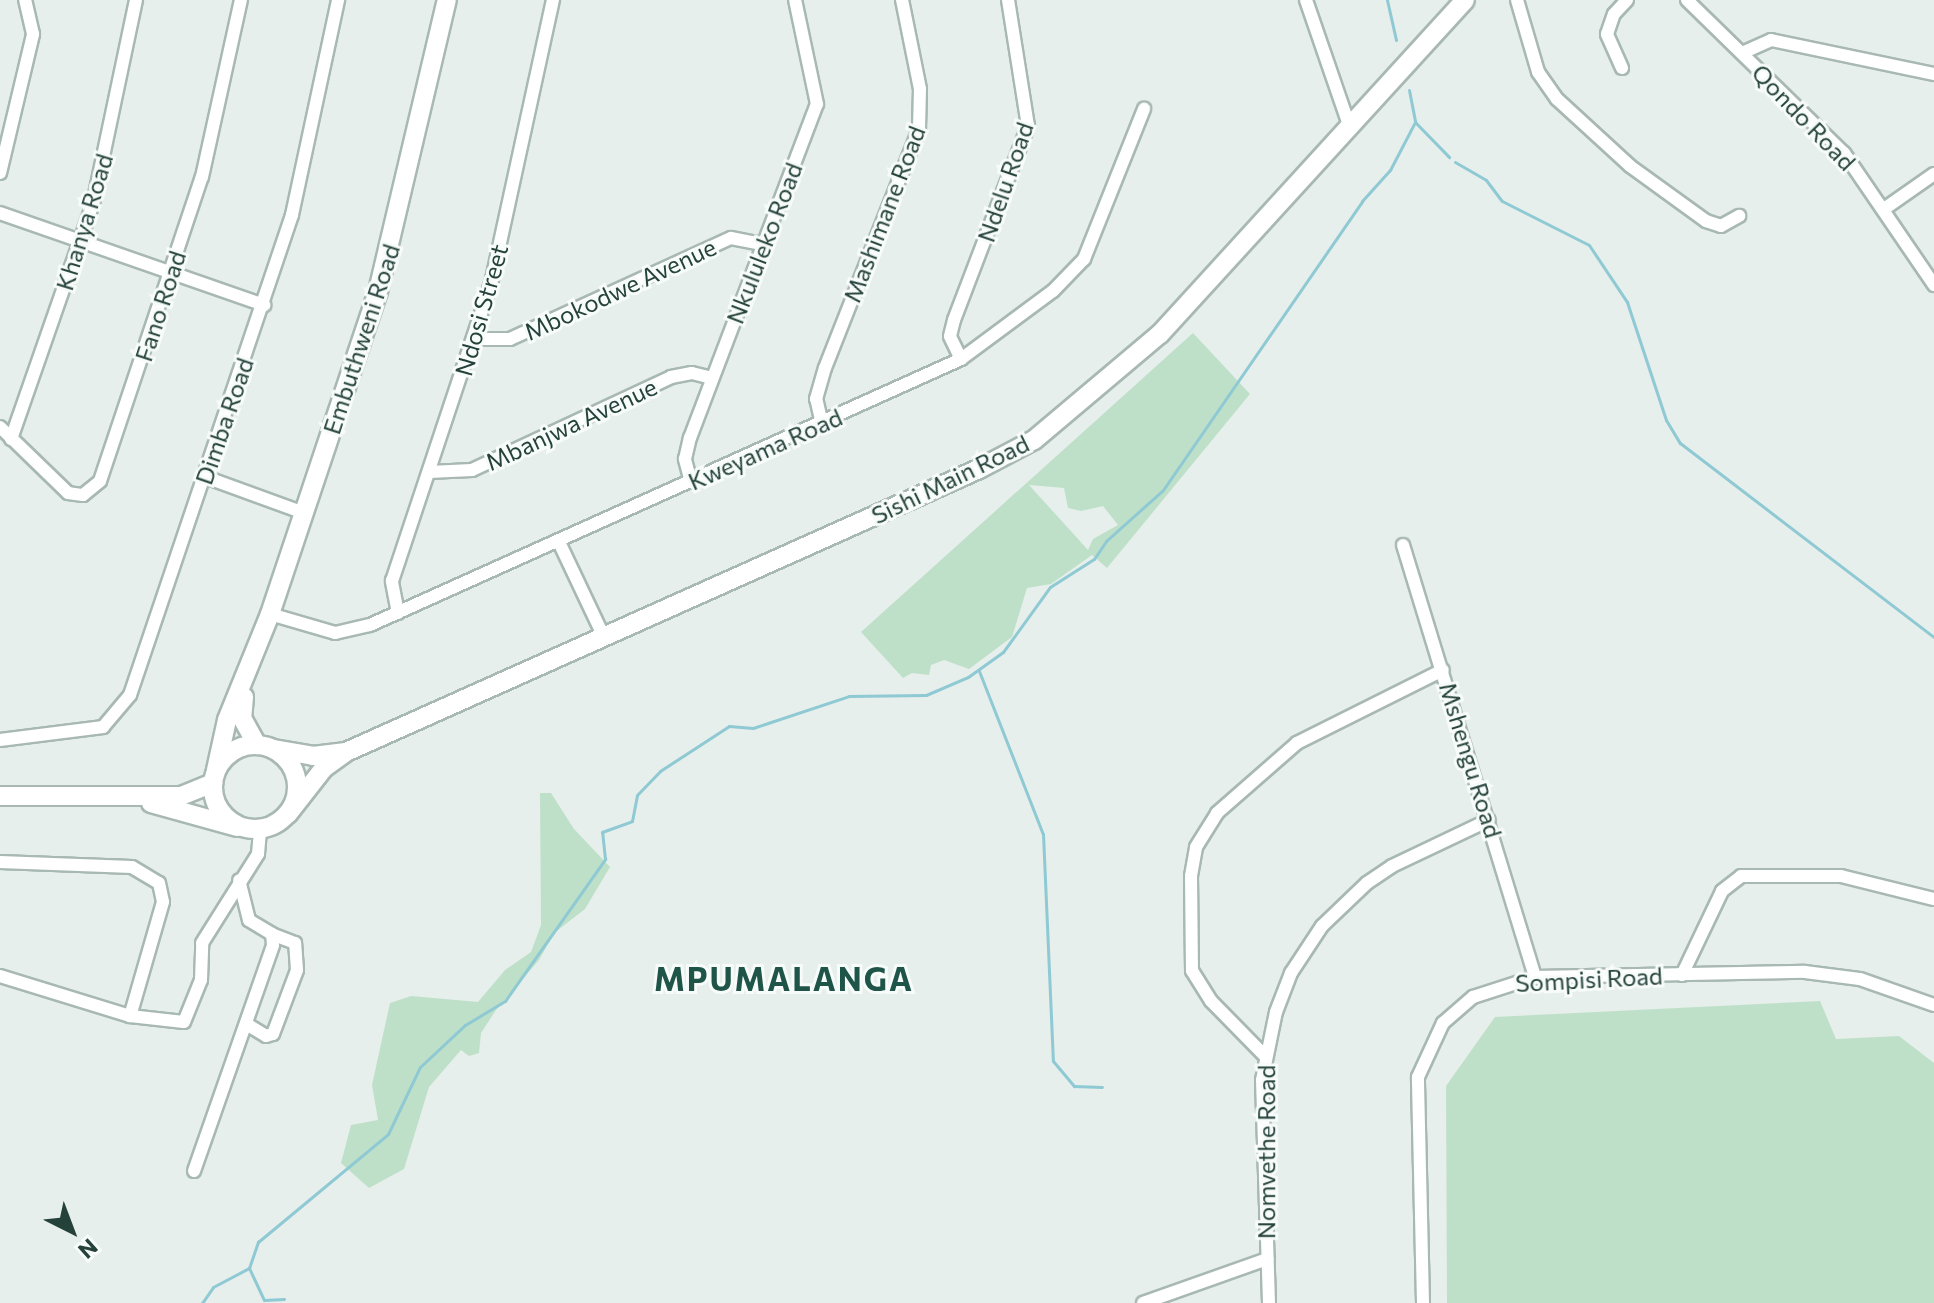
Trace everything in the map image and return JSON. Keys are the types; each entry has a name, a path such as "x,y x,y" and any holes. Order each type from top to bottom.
{"street":[{"path":"0,173 33,34 25,0"},
{"name":"Khanya Road","path":"11,439 81,243 113,125 136,0"},
{"name":"Fano Road","path":"0,427 68,493 83,495 95,487 172,274 202,177 241,0"},
{"name":"Dimba Road","path":"0,740 91,730 117,716 130,695 292,215 338,0"},
{"name":"Embuthweni Road","path":"214,777 227,720 270,614 391,245 447,0"},
{"name":"Ndosi Street","path":"398,613 392,581 475,339 553,0"},
{"name":"Nkululeko Road","path":"691,482 686,449 817,104 795,0"},
{"name":"Mashimane Road","path":"822,424 816,399 825,368 919,129 920,89 902,0"},
{"name":"Ndelu Road","path":"961,359 950,336 954,320 1028,126 1008,0"},
{"path":"1306,0 1349,125"},
{"name":"Sishi Main Road","path":"288,814 324,768 346,752 979,469 1034,440 1135,359 1465,0"},
{"path":"1517,0 1538,72 1557,99 1630,166 1706,221 1721,226 1739,216"},
{"path":"1622,68 1607,34 1614,14 1627,0"},
{"name":"Qondo Road","path":"1687,0 1844,153 1934,285"},
{"path":"1742,53 1763,41 1783,41 1934,74"},
{"name":"Kweyama Road","path":"270,614 335,633 398,613 961,359 1053,291 1084,259 1144,109"},
{"path":"1884,209 1934,174"},
{"path":"0,213 264,305"},
{"name":"Mbokodwe Avenue","path":"475,339 510,339 731,238 763,244"},
{"name":"Mbanjwa Avenue","path":"429,472 472,470 671,377 692,373 712,378"},
{"path":"205,477 304,513"},
{"path":"559,542 604,637"},
{"name":"Mshengu Road","path":"1403,545 1535,977"},
{"path":"1265,1056 1241,1036 1195,979 1191,876 1196,847 1217,813 1297,743 1443,670"},
{"name":"Embuthweni Road","path":"249,671 242,718 265,747"},
{"path":"0,796 181,796 214,777 233,751 265,747 285,758 297,785 288,814 251,828 128,798"},
{"name":"Sishi Main Road","path":"265,747 313,756 346,752"},
{"path":"0,976 130,1016 184,1022 201,980 202,943 258,854 251,828 220,811 214,777"},
{"name":"Nomvethe Road","path":"1269,1303 1265,1056 1291,973 1347,899 1392,866 1489,820"},
{"path":"0,862 132,867 159,883 163,902 130,1016"},
{"path":"1682,975 1722,891 1741,876 1841,876 1893,885 1934,899"},
{"path":"239,880 249,920 295,943 297,970 273,1034 266,1036 248,1025"},
{"path":"194,1171 231,1055 248,1025 272,934"},
{"name":"Sompisi Road","path":"1423,1303 1416,1105 1423,1057 1458,1007 1494,986 1535,977 1830,974 1903,991 1934,1005"},
{"path":"1143,1303 1267,1259"}],"green space":[{"path":"1193,333 1250,394 1107,568 1092,555 1051,584 1027,588 1012,637 969,669 944,660 931,665 929,675 912,673 903,678 861,632","holes":["1029,485 1064,488 1068,508 1081,511 1103,506 1118,525 1093,539 1088,550"]},
{"path":"540,793 551,793 574,829 610,867 585,909 554,933 539,960 496,1010 481,1033 479,1053 469,1056 461,1050 429,1087 404,1169 369,1188 341,1163 351,1125 378,1120 372,1085 390,1003 411,996 478,1002 505,970 531,952 541,925"},
{"path":"1820,1001 1836,1039 1899,1036 1934,1063 1934,1303 1447,1303 1446,1086 1495,1017"}],"waterway":[{"path":"1387,0 1396,40"},
{"path":"1409,90 1415,122 1449,157"},
{"path":"202,1303 213,1287 249,1268 258,1242 388,1134 420,1067 465,1025 505,1001 605,859 602,832 632,821 637,795 660,771 729,726 753,728 849,696 926,695 968,677 1003,652 1050,587 1094,559 1106,541 1163,490 1362,201 1390,170 1415,122"},
{"path":"1455,162 1486,180 1502,201 1589,245 1627,302 1666,420 1680,443 1934,637"},
{"path":"979,671 1043,834 1053,1061 1074,1086 1102,1087"},
{"path":"249,1268 264,1300 284,1299"}],"district":[{"name":"MPUMALANGA","path":"784,978"}]}
